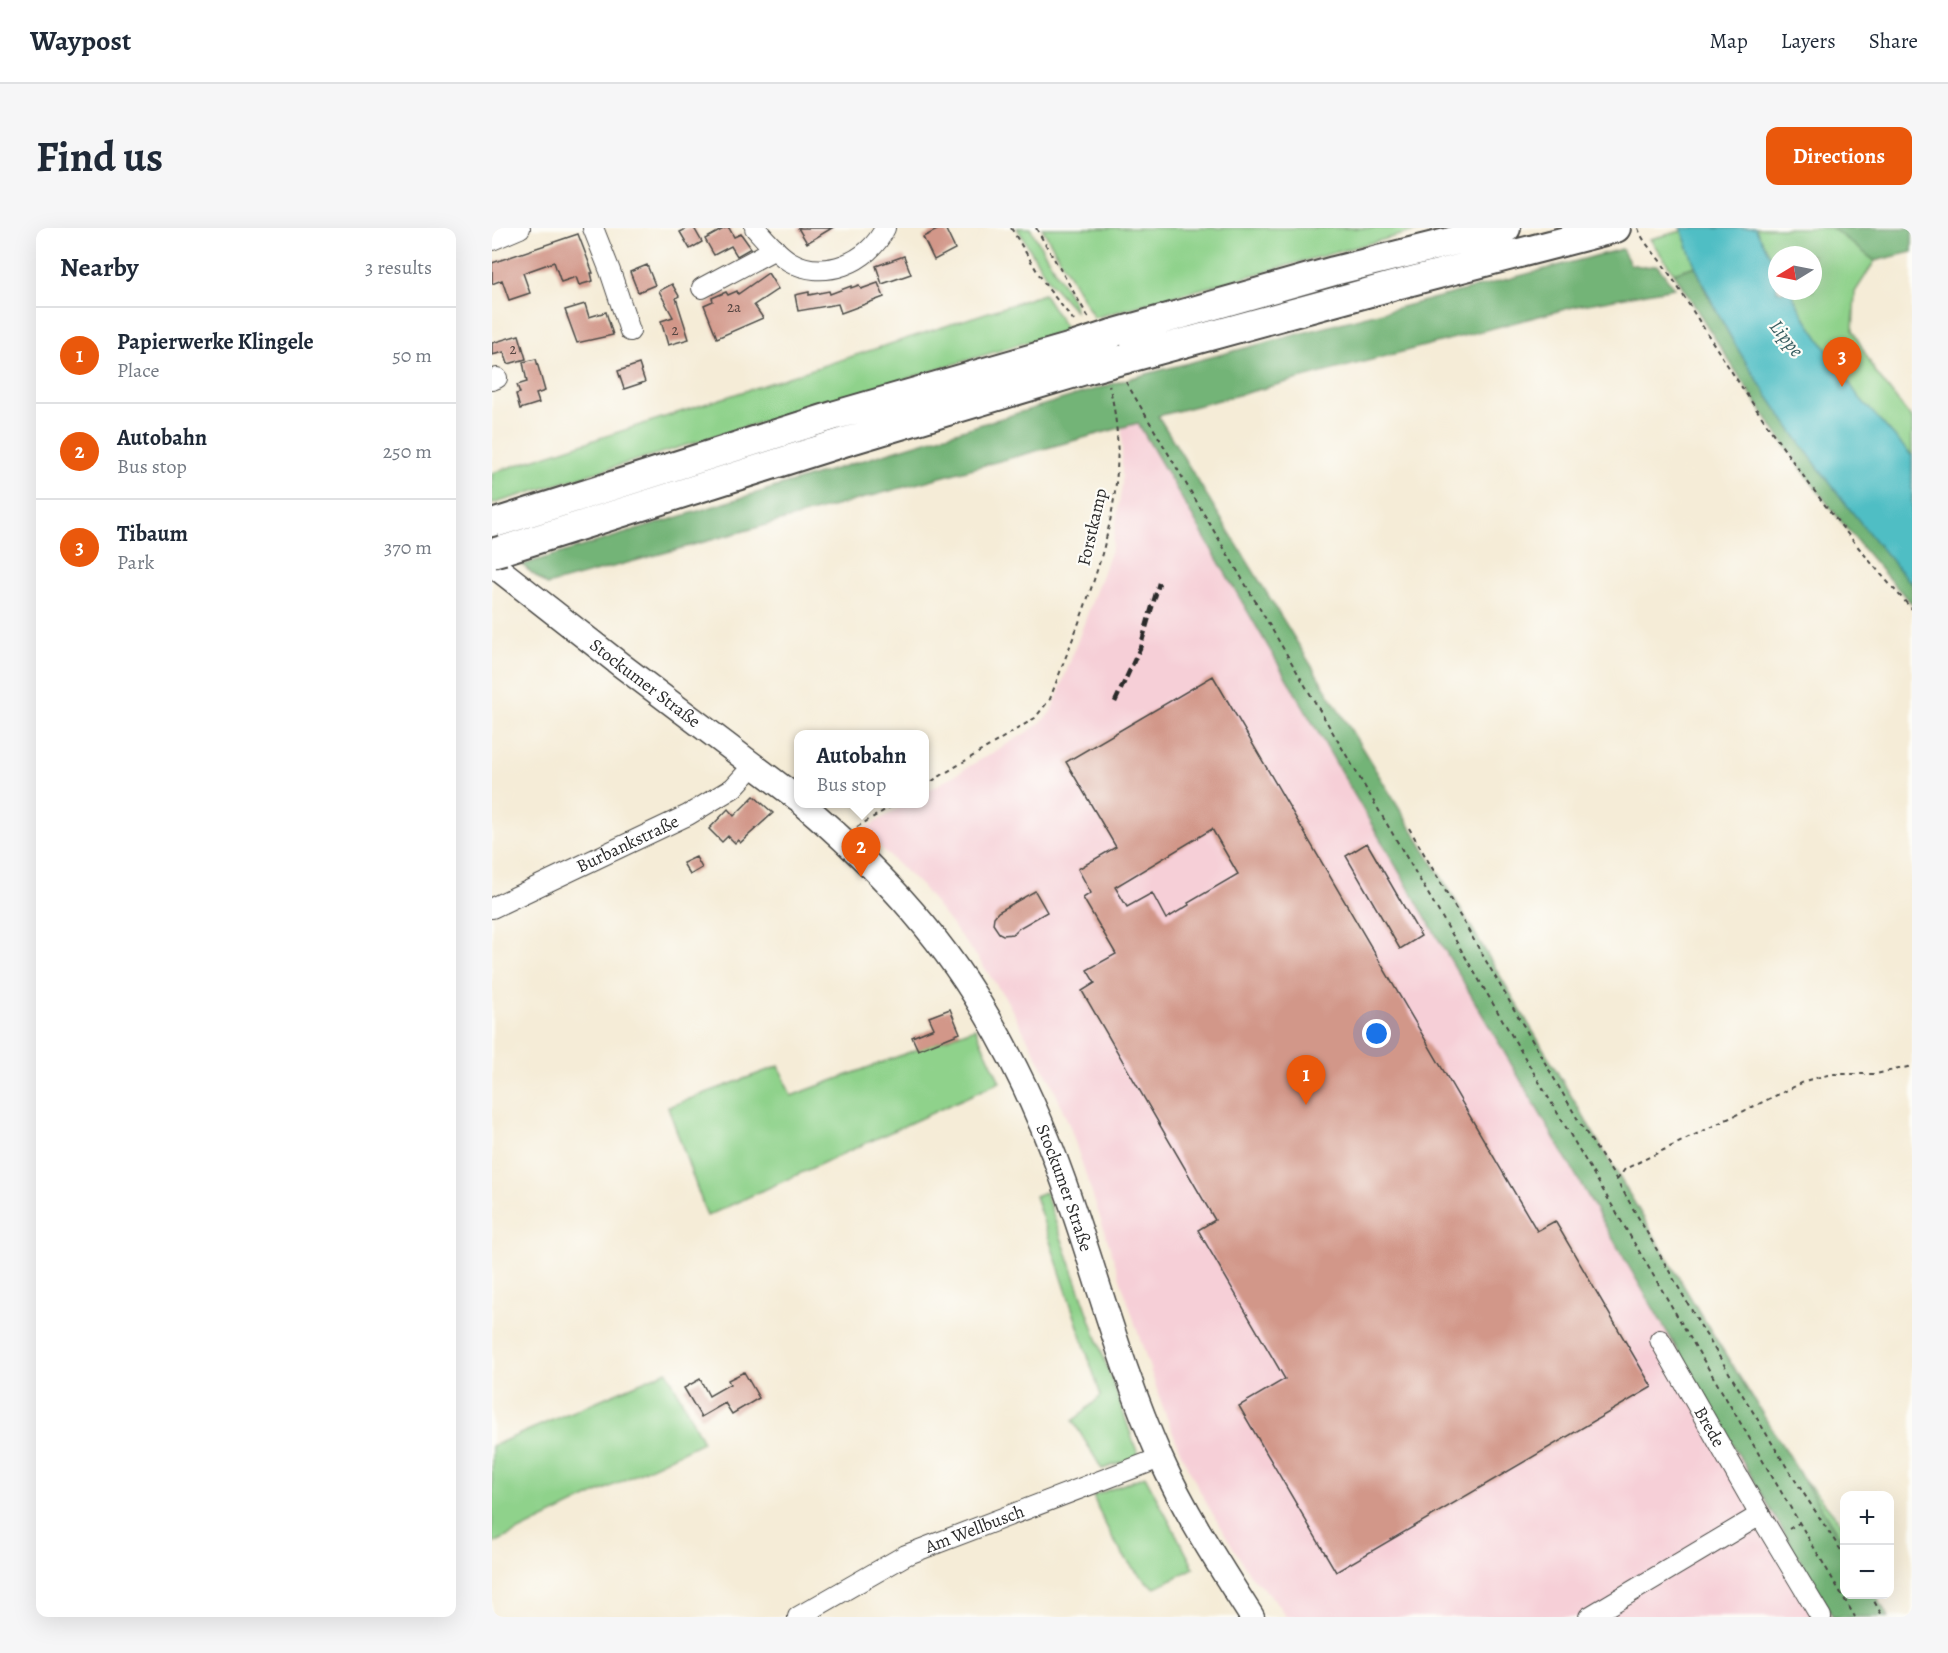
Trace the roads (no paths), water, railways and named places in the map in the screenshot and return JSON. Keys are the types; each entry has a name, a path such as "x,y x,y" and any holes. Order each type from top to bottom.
{"highway":[{"path":"1114,351 1334,272 1506,228"},
{"path":"492,524 836,415 1114,351 1616,228"},
{"path":"496,556 844,442 1086,356"}],"main road":[{"name":"Stockumer Straße","path":"496,556 621,665 794,796"},
{"name":"Stockumer Straße","path":"808,808 842,837 900,896 946,953 983,1008 1006,1049 1045,1133 1063,1180 1117,1343 1160,1458 1211,1552 1251,1617"}],"street":[{"path":"492,240 520,228"},
{"path":"593,228 630,331"},
{"path":"755,228 787,260 799,266 821,270 859,258 872,247 885,228"},
{"path":"702,288 775,249"},
{"name":"Burbankstraße","path":"492,908 688,816 733,788 754,764"},
{"name":"Brede","path":"1660,1340 1821,1617"},
{"name":"Am Wellbusch","path":"798,1617 906,1555 1160,1458"},
{"path":"1589,1617 1760,1515"}],"water":[{"name":"Lippe","path":"1681,228 1755,228 1768,252 1768,300 1795,300 1858,396 1912,456 1912,584 1841,498 1766,393 1718,313"}],"railway":[{"path":"1115,702 1140,648 1159,583"}],"place":[{"name":"Tibaum","path":"1842,387"},
{"name":"Autobahn","path":"861,877"},
{"name":"Papierwerke Klingele","path":"1306,1105"}]}
